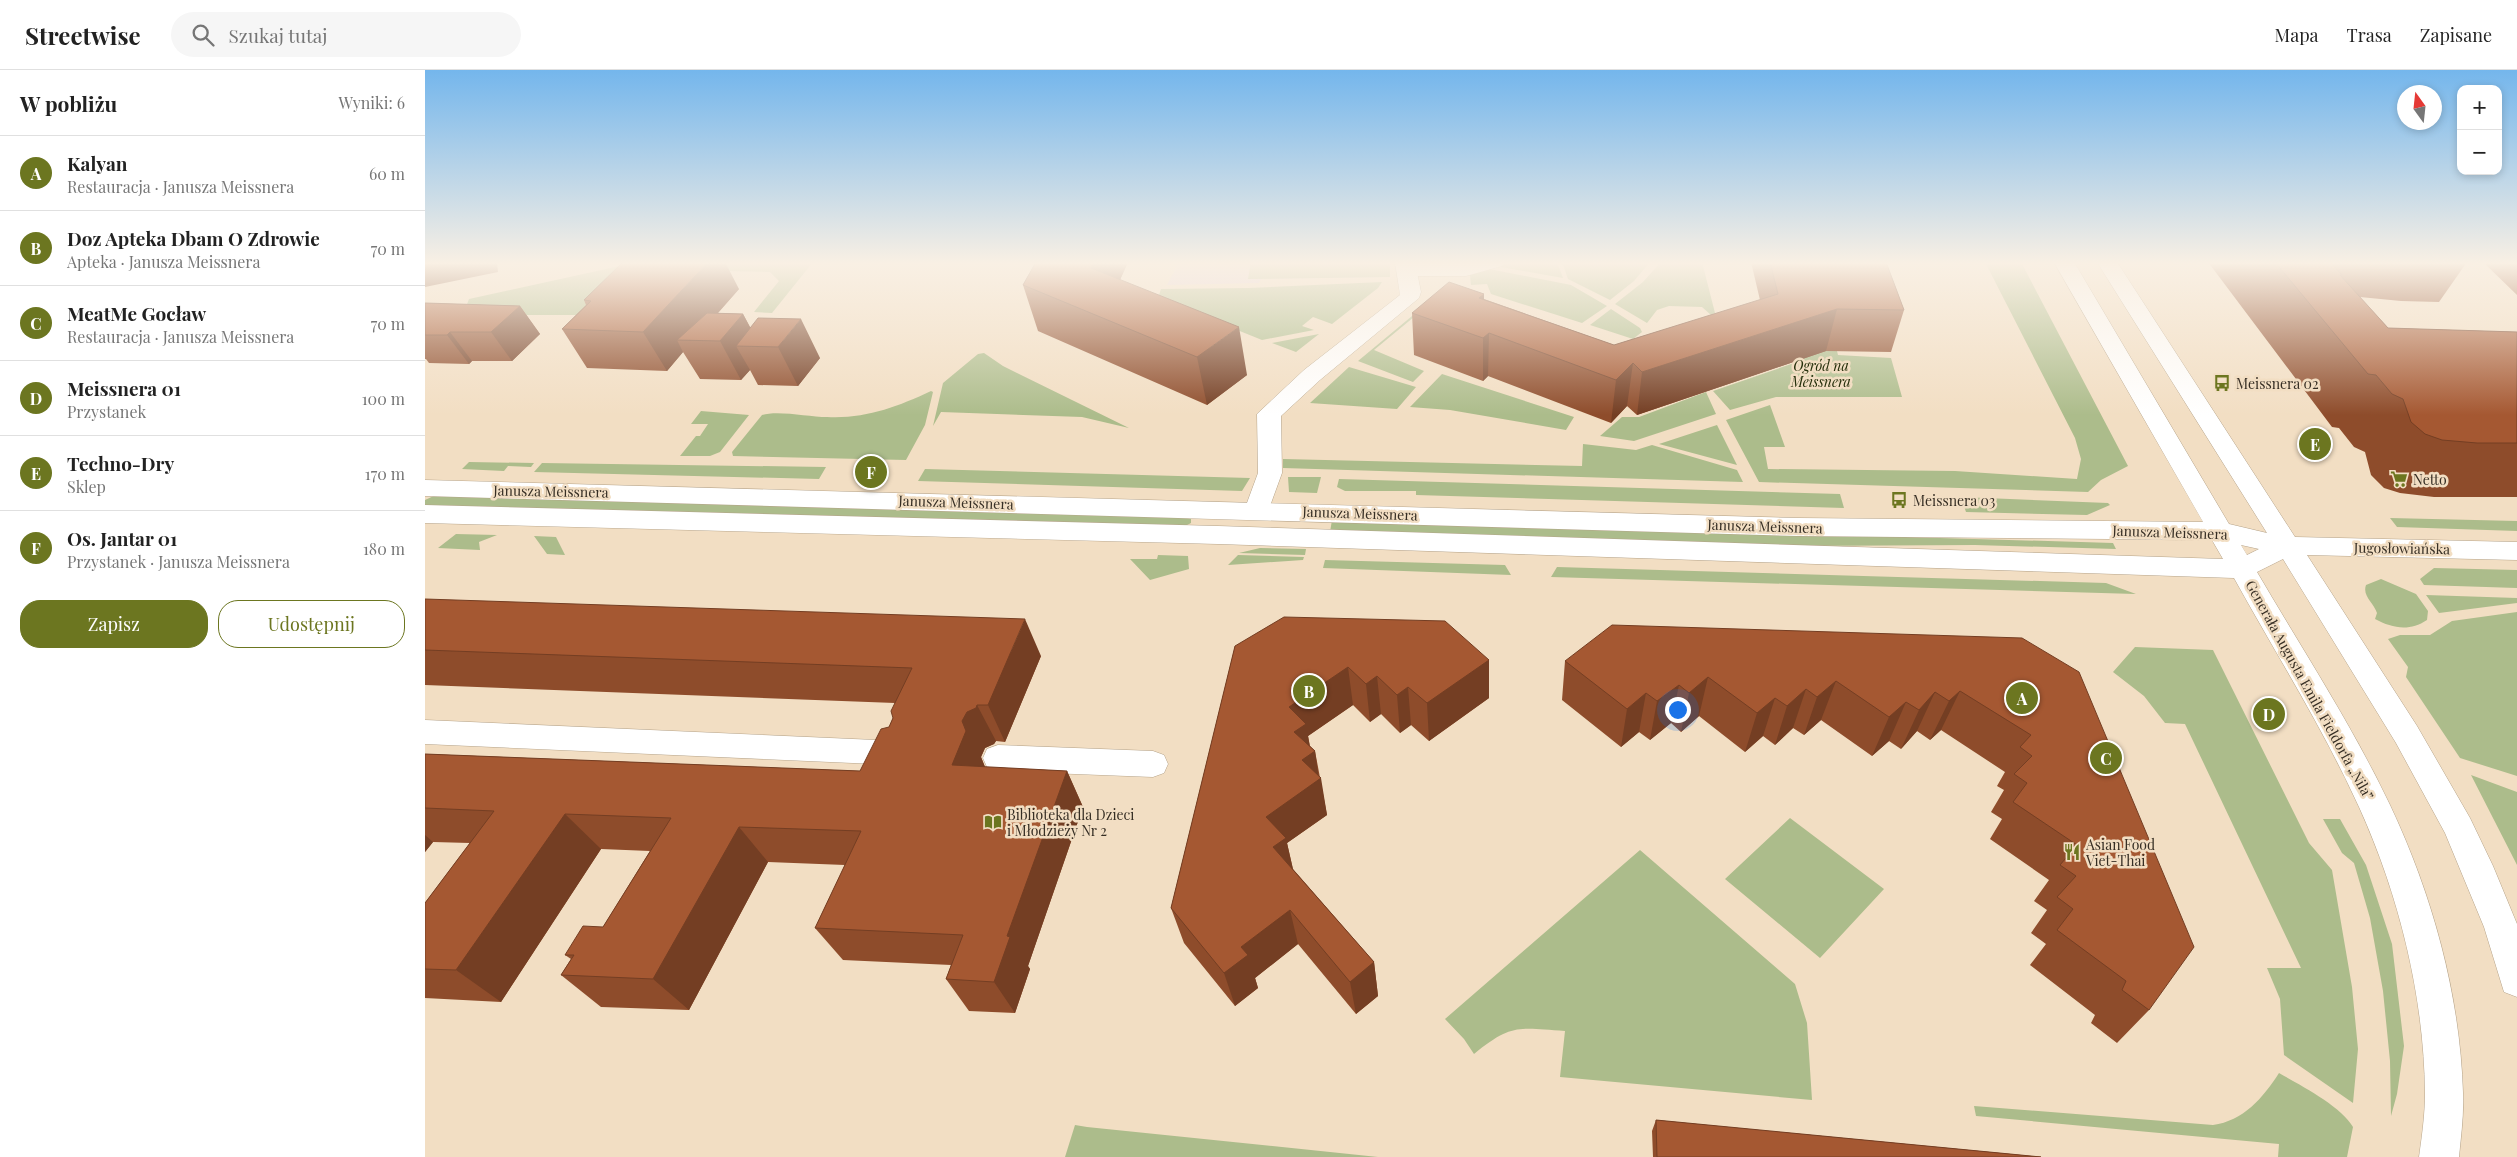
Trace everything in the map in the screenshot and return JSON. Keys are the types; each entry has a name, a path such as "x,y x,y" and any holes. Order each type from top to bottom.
{"street":[{"path":"1218,536 1257,511 1270,473 1269,414 1312,375 1390,313"},
{"name":"Generała Augusta Emila Fieldorfa „Nila”","path":"2094,313 2243,569 2370,798 2397,863 2413,910 2429,971 2439,1037 2444,1093 2439,1157"},
{"path":"2140,313 2245,476 2286,546 2420,754 2450,809 2477,865 2508,947 2517,980"},
{"name":"Janusza Meissnera","path":"425,488 1799,528 2221,531 2286,546"},
{"name":"Janusza Meissnera","path":"425,514 1218,536 2243,569 2286,546"},
{"name":"Jugosłowiańska","path":"2286,546 2517,551"},
{"path":"425,732 898,753"},
{"path":"998,758 1153,764"}],"green space":[{"path":"464,313 580,313 578,315 463,315"},
{"path":"1194,313 1346,313 1332,324 1313,317 1302,326 1314,330 1262,340"},
{"path":"1416,313 1419,313 1374,350 1424,371 1413,382 1358,361"},
{"path":"1550,313 1597,313 1582,323"},
{"path":"1606,313 1617,313 1640,328 1642,332 1633,339 1590,325"},
{"path":"1630,313 1655,313 1647,323"},
{"path":"2011,313 2048,313 2128,466 2101,480 2088,492 1759,482 1726,420 1770,405 1785,447 1764,447 1768,469 1955,471 2077,479 2081,459 2075,438"},
{"path":"1319,334 1296,352 1272,343"},
{"name":"Ogród na Meissnera","path":"1834,339 1838,355 1891,358 1902,397 1776,397 1730,410 1713,391 1800,361 1797,357"},
{"path":"984,353 1003,366 1129,428 1082,417 941,412 933,426 943,383 978,354"},
{"path":"1349,367 1416,387 1397,409 1310,403"},
{"path":"1442,374 1574,417 1566,430 1450,410 1410,407"},
{"path":"931,391 933,392 925,425 906,460 733,456 732,452 762,415 785,413 827,417 855,416 881,411"},
{"path":"1706,392 1716,414 1634,441 1600,436 1622,417 1639,417"},
{"path":"701,411 749,415 720,452 710,456 680,456 696,436 700,436 708,424 691,424"},
{"path":"1717,425 1737,465 1659,444"},
{"path":"1583,444 1636,450 1652,445 1737,470 1743,482 1283,468 1283,459 1582,466"},
{"path":"469,462 534,463 531,467 508,466 504,471 462,469"},
{"path":"542,463 826,467 819,479 534,472"},
{"path":"925,469 1250,478 1242,491 918,481"},
{"path":"1288,477 1321,477 1317,493 1289,492"},
{"path":"1339,479 1840,494 1844,508 1416,495 1416,491 1345,491 1337,487"},
{"path":"438,494 1185,517 1191,519 1191,523 1185,526 425,506 425,500"},
{"path":"1961,497 2108,503 2110,505 2087,515 1966,512"},
{"path":"2390,518 2517,521 2517,531 2397,527"},
{"path":"1332,520 2113,543 2116,549 1975,545 1793,546 1330,532"},
{"path":"456,534 497,535 479,542 480,550 438,548"},
{"path":"534,536 556,537 565,555 547,554"},
{"path":"1260,548 1306,549 1305,555 1239,553"},
{"path":"1158,555 1188,556 1189,569 1150,580 1130,559 1157,559"},
{"path":"1238,555 1304,557 1303,560 1228,565"},
{"path":"1325,560 1505,565 1511,575 1323,568"},
{"path":"1557,567 2106,583 2136,594 1551,577"},
{"path":"2434,568 2517,570 2517,588 2424,585 2420,579"},
{"path":"2381,579 2416,594 2428,611 2427,620 2414,626 2401,627 2388,625 2375,619 2376,609 2367,596 2365,589 2366,585"},
{"path":"2426,595 2517,598 2517,603 2439,613"},
{"path":"2517,612 2517,776 2460,758 2406,677 2408,667 2388,639 2400,635 2430,635 2452,621"},
{"path":"2135,647 2213,650 2309,843 2332,870 2352,987 2358,1049 2353,1103 2284,1055 2280,999 2267,968 2301,968 2185,724 2165,723 2144,696 2113,672"},
{"path":"2471,775 2517,792 2517,865"},
{"path":"1790,818 1884,889 1820,958 1725,879"},
{"path":"2323,819 2340,819 2366,865 2392,944 2404,1046 2397,1094 2391,1116 2390,1061 2383,991 2370,918 2354,863 2342,853"},
{"path":"1640,850 1795,984 1807,1023 1812,1100 1560,1077 1565,1031 1526,1029 1507,1032 1474,1054 1464,1039 1445,1019"},
{"path":"2279,1073 2330,1104 2347,1119 2353,1127 2347,1157 2278,1157 2279,1144 1976,1116 1974,1106 2213,1125 2234,1119 2251,1107"},
{"path":"1075,1125 1087,1127 1378,1157 1065,1157"}],"building":[{"path":"425,313 512,313 491,332 450,332 447,335 425,335"},
{"path":"579,313 661,313 643,332 562,329"},
{"path":"707,313 743,314 720,341 677,340"},
{"path":"1090,313 1203,313 1239,327 1197,357"},
{"path":"1412,313 1521,313 1614,345 1718,313 1825,313 1642,372 1633,363 1616,380 1489,333 1483,338"},
{"path":"2317,313 2374,313 2388,328 2517,332 2517,443 2477,443 2442,440 2425,434 2411,422 2403,399 2392,394 2376,375 2368,374"},
{"path":"758,318 801,319 778,347 736,346"},
{"path":"425,599 1025,619 988,705 977,705 976,708 967,712 962,721 966,731 952,765 1067,771 1007,936 1010,937 994,982 946,979 963,935 815,928 861,831 739,827 653,979 561,975 574,955 565,955 583,926 603,927 671,818 565,814 456,970 425,969 425,903 494,811 425,808 425,754 860,771 881,729 889,727 893,718 891,711 912,668 425,650"},
{"path":"1284,617 1445,621 1489,660 1427,703 1408,687 1397,695 1377,676 1366,684 1348,667 1289,707 1306,724 1294,732 1315,751 1302,760 1321,778 1266,817 1286,838 1273,847 1374,962 1350,982 1290,910 1241,947 1248,955 1224,973 1171,908 1235,646"},
{"path":"1612,625 2022,638 2079,672 2194,947 2149,1010 2122,990 2126,981 2057,930 2073,909 2057,897 2076,876 2060,865 2077,845 2013,802 2027,783 2014,774 2032,756 2020,747 2031,735 1960,691 1949,701 1935,692 1919,710 1906,702 1889,717 1836,681 1817,697 1806,689 1787,706 1775,698 1757,713 1708,677 1689,693 1679,685 1657,701 1646,693 1627,709 1565,661"},
{"path":"1656,1120 2041,1157 1657,1157"}],"place":[{"name":"Meissnera 02","path":"2222,383"},
{"name":"Techno-Dry","path":"2315,444"},
{"name":"Os. Jantar 01","path":"871,472"},
{"name":"Netto","path":"2399,479"},
{"name":"Meissnera 03","path":"1899,500"},
{"name":"Doz Apteka Dbam O Zdrowie","path":"1309,691"},
{"name":"Kalyan","path":"2022,698"},
{"name":"Meissnera 01","path":"2269,714"},
{"name":"MeatMe Gocław","path":"2106,758"},
{"name":"Biblioteka dla Dzieci i Młodzieży Nr 2","path":"993,822"},
{"name":"Asian Food Viet-Thai","path":"2072,852"}]}
